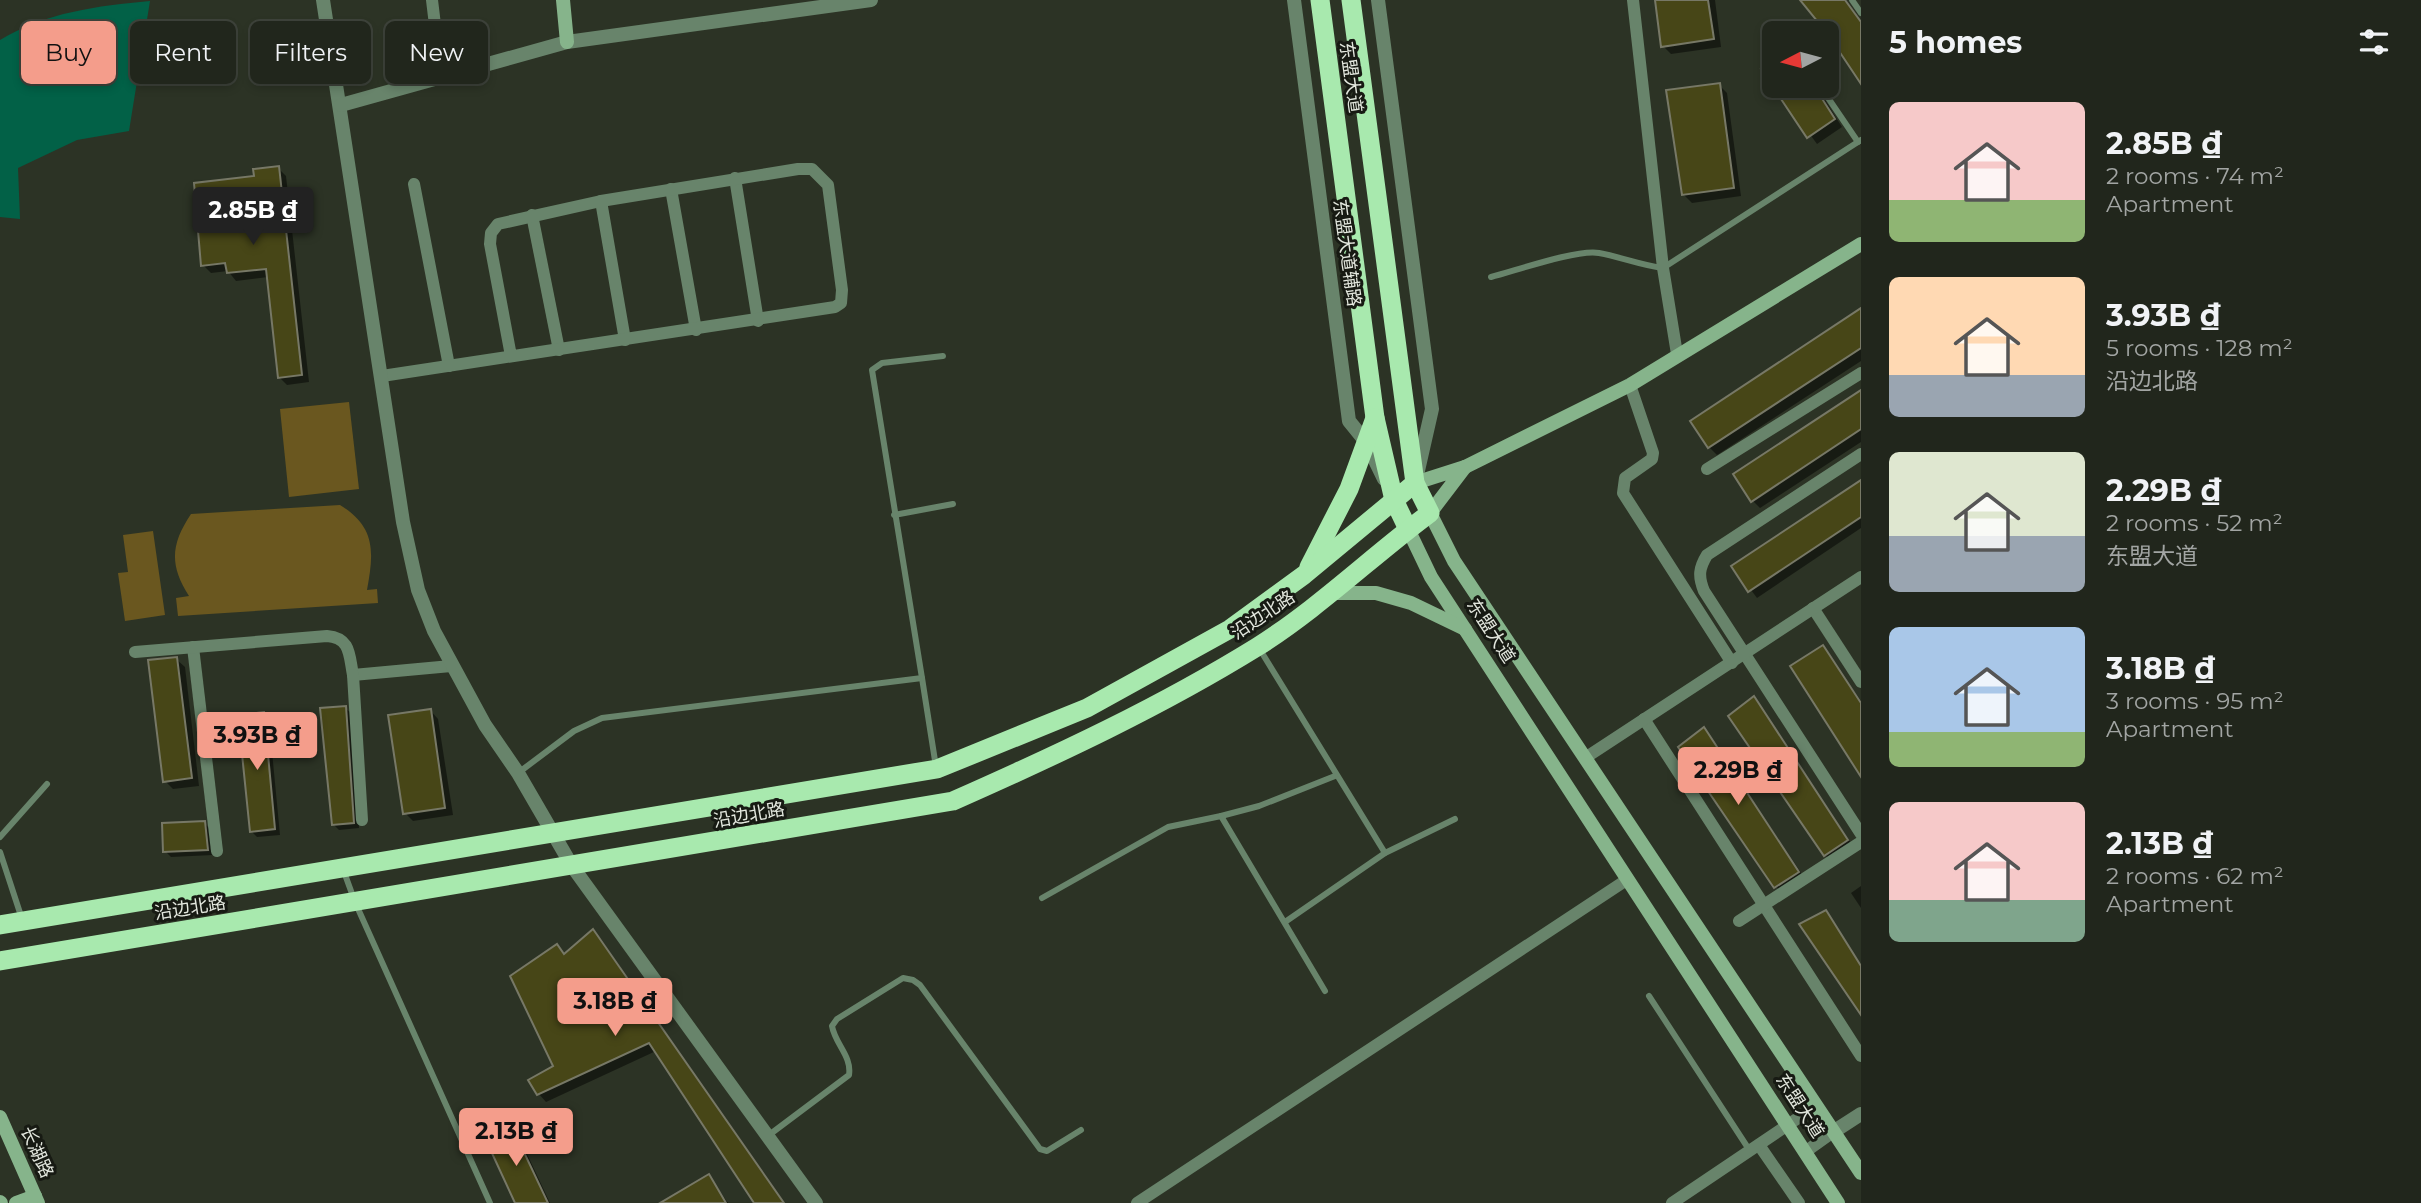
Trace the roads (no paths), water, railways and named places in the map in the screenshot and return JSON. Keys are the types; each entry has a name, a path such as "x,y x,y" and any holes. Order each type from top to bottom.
{"highway":[{"name":"东盟大道","path":"1320,0 1375,418 1394,500 1408,529"},
{"name":"东盟大道","path":"1351,0 1415,483 1430,513"},
{"path":"1304,575 1349,489 1375,418"},
{"name":"沿边北路","path":"0,925 937,769 1087,708 1230,629 1304,575 1415,483"},
{"name":"沿边北路","path":"0,961 953,801 1097,737 1258,646 1330,593 1430,513"}],"main road":[{"path":"562,0 567,42"},
{"path":"1415,483 1465,467 1630,385 1677,354 1858,250"},
{"path":"1430,513 1465,467"},
{"name":"东盟大道","path":"1430,513 1454,561 1861,1173"},
{"name":"东盟大道","path":"1408,529 1431,577 1838,1203"},
{"path":"1330,593 1376,593 1411,603 1465,630"},
{"name":"长湖路","path":"0,1117 36,1200"},
{"path":"16,1203 36,1200"}],"street":[{"path":"323,0 341,105 358,236 410,557 418,590 451,666 572,866 816,1203"},
{"path":"432,0 435,21"},
{"path":"488,63 567,42 872,0"},
{"name":"东盟大道辅路","path":"1294,0 1349,421 1366,442 1394,500"},
{"path":"1378,0 1432,409 1415,483"},
{"path":"1633,0 1663,268 1677,354"},
{"path":"341,105 411,84"},
{"path":"382,376 758,321 835,307 841,303 842,290 828,185 812,169 735,178 601,201 498,224 491,233 511,356"},
{"path":"735,178 758,321"},
{"path":"414,184 449,366"},
{"path":"671,189 696,330"},
{"path":"601,201 625,340"},
{"path":"532,215 559,350"},
{"path":"1707,469 1861,373"},
{"path":"1630,385 1653,453 1652,459 1625,478 1623,492 1732,663"},
{"path":"1861,454 1707,555 1700,566 1699,578 1704,591 1861,834"},
{"path":"1585,758 1861,577"},
{"path":"1813,608 1861,682"},
{"path":"135,652 341,637 348,649 353,675 362,820"},
{"path":"193,647 217,851"},
{"path":"353,675 451,666"},
{"path":"1644,719 1861,1056"},
{"path":"1739,921 1861,842"},
{"path":"1138,1203 1628,880"},
{"path":"1672,1203 1816,1106"},
{"path":"1805,1152 1861,1114"},
{"path":"1755,1148 1799,1203"}],"lane":[{"path":"1852,0 1861,13"},
{"path":"1491,277 1579,254 1597,252 1640,265 1663,268 1860,141 1829,98"},
{"path":"937,769 872,370 881,363 943,356"},
{"path":"894,515 953,504"},
{"path":"1258,646 1335,776 1385,853"},
{"path":"518,773 574,732 602,718 922,678"},
{"path":"1042,898 1168,827 1259,806 1335,776"},
{"path":"0,837 47,784"},
{"path":"1221,816 1325,991"},
{"path":"1284,922 1385,853 1455,819"},
{"path":"0,852 23,921"},
{"path":"342,867 355,902 490,1203"},
{"path":"769,1135 849,1075 848,1059 833,1036 832,1026 837,1019 902,978 913,980 920,985 1040,1149 1047,1151 1081,1130"},
{"path":"1649,996 1755,1148"}]}
